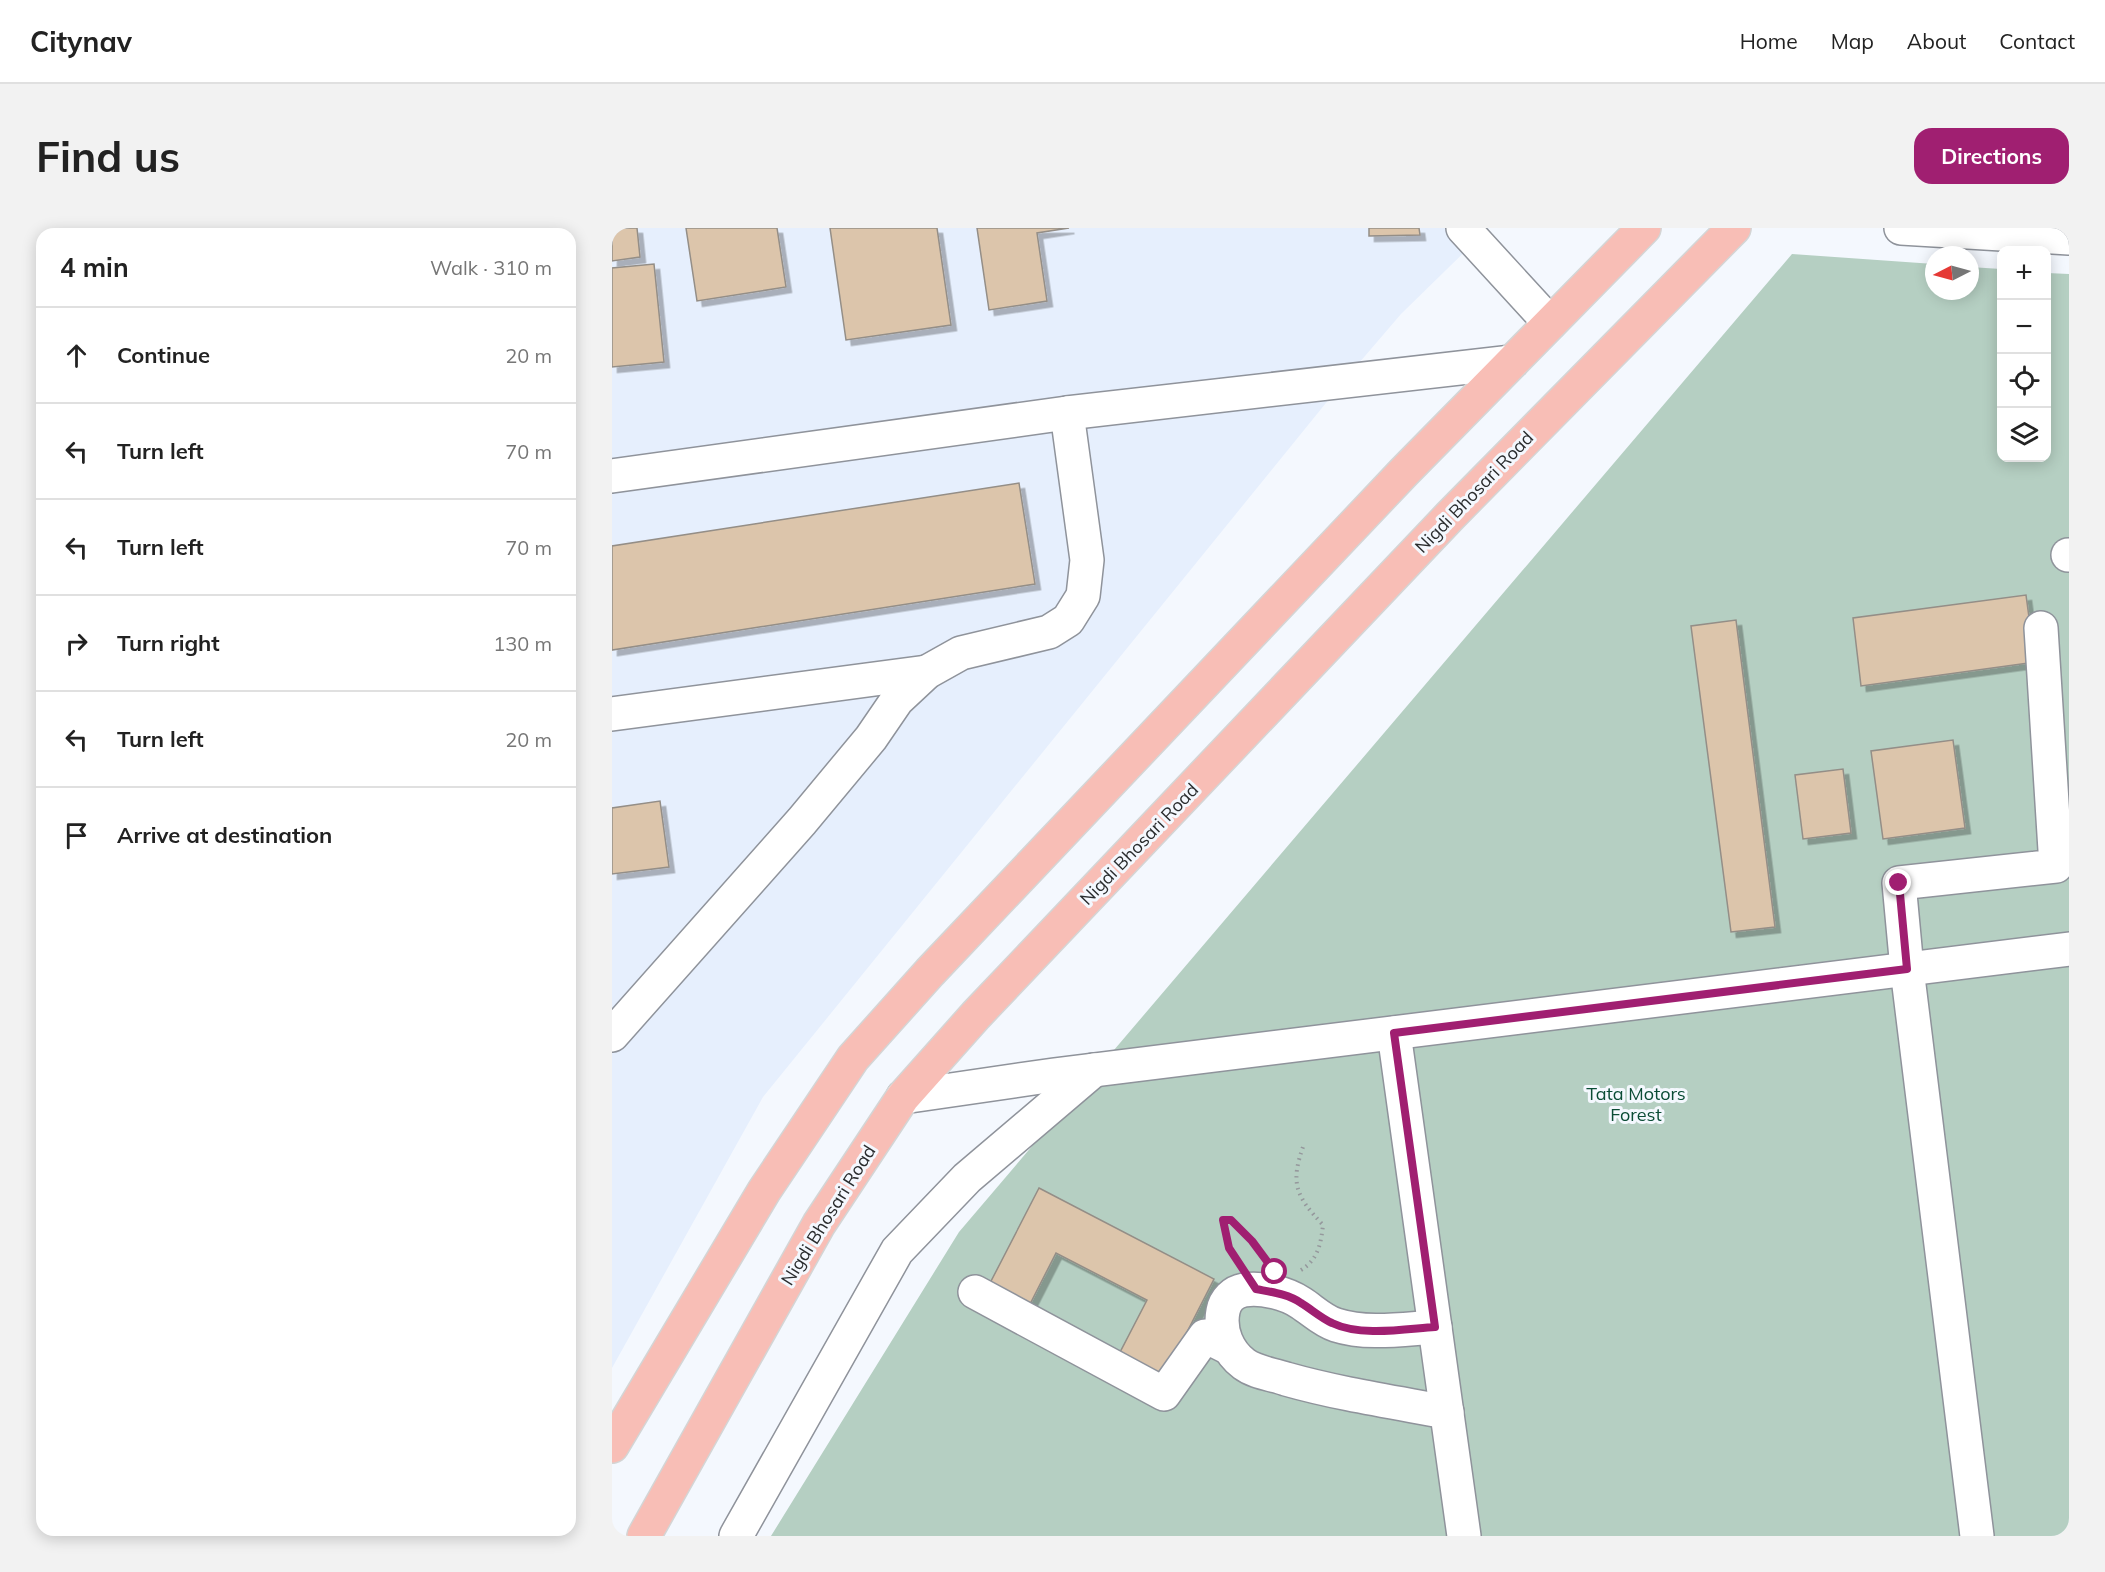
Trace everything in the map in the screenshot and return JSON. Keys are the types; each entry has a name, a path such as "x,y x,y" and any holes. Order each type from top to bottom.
{"main road":[{"path":"612,1446 764,1191 853,1058 930,972 1404,472 1644,228"},
{"name":"Nigdi Bhosari Road","path":"644,1536 819,1224 903,1097 976,1015 1450,516 1734,228"}],"street":[{"path":"1901,228 2069,238"},
{"path":"1468,230 1550,323"},
{"path":"612,476 1067,413 1512,362"},
{"path":"612,1035 802,821 871,738 897,700 927,672 961,653 1050,632 1068,620 1083,596 1087,560 1067,413"},
{"path":"1977,1536 1907,969 1899,883 2056,866 2041,628"},
{"path":"612,714 927,672"},
{"path":"903,1097 1094,1070 2069,949"},
{"path":"1394,1033 1464,1536"},
{"path":"736,1536 897,1251 967,1178 1094,1070"},
{"path":"1229,1348 1223,1326 1223,1312 1227,1301 1234,1294 1262,1277 1274,1292 1299,1301 1334,1324 1380,1331 1435,1327"},
{"path":"975,1292 1164,1394 1205,1336 1229,1348 1245,1365 1264,1374 1336,1392 1447,1412"}],"path":[{"path":"1292,1276 1310,1265 1317,1253 1323,1225 1305,1206 1296,1186 1296,1166 1304,1144"},
{"path":"1223,1220 1231,1220 1252,1241 1262,1277 1229,1248 1223,1220"}],"shaded area":[{"path":"612,228 1489,228 1401,314 1347,377 763,1097 612,1368"}],"green space":[{"name":"Tata Motors Forest","path":"1792,254 1925,263 1925,300 1979,300 1979,268 1997,269 1997,462 2051,462 2051,273 2069,274 2069,1536 771,1536 959,1232"}],"building":[{"path":"612,228 637,228 640,257 612,261"},
{"path":"686,228 777,228 786,287 697,301"},
{"path":"830,228 937,228 951,325 846,340"},
{"path":"977,228 1069,228 1037,233 1047,301 989,310"},
{"path":"1369,228 1419,228 1420,235 1369,236"},
{"path":"654,264 664,362 612,367 612,268"},
{"path":"1019,483 1035,584 612,650 612,546"},
{"path":"2026,595 2035,662 1861,686 1853,618"},
{"path":"1736,620 1775,927 1731,932 1691,626"},
{"path":"1953,740 1965,828 1883,839 1871,751"},
{"path":"1843,769 1851,833 1803,839 1795,775"},
{"path":"660,801 669,867 612,874 612,808"},
{"path":"1039,1188 1214,1279 1161,1383 1116,1360 1147,1300 1056,1253 1028,1308 988,1287"}],"route":[{"path":"1275,1272 1252,1241 1231,1220 1223,1220 1229,1248 1256,1289 1274,1292 1299,1301 1334,1324 1355,1329 1380,1331 1435,1327 1394,1033 1907,969 1899,883"}]}
